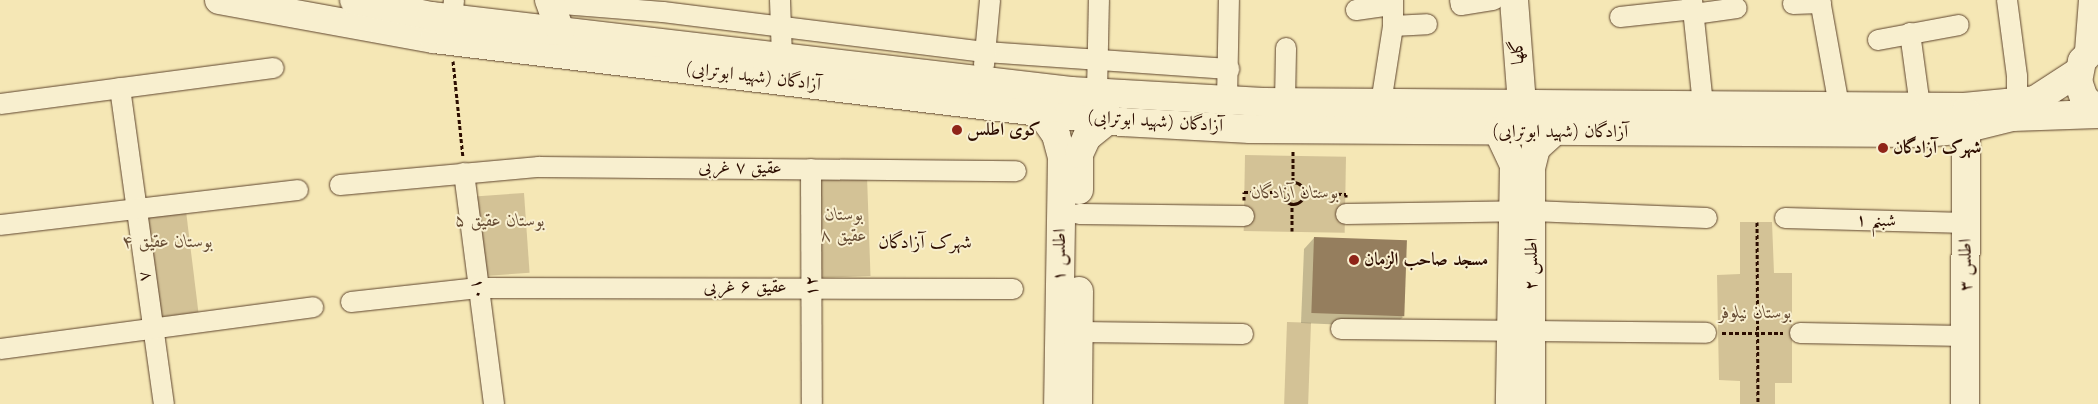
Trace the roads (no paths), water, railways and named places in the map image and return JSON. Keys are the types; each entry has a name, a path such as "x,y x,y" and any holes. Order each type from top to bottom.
{"main road":[{"name":"آزادگان (شهید ابوترابی)","path":"219,0 560,30 1097,92 1227,100 1703,106 1920,106 1965,117 2098,113"},
{"name":"گلها","path":"1514,0 1522,104"},
{"path":"2092,0 2084,98 2098,113"},
{"name":"آزادگان (شهید ابوترابی)","path":"360,1 452,20 1040,112 1108,120 1272,129 1924,133 1965,117 2017,102 2035,100 2088,56"},
{"path":"550,2 560,30"},
{"path":"1272,129 1278,102"},
{"name":"اطلس ۱","path":"1040,112 1056,135 1062,157 1058,404"},
{"name":"اطلس ۳","path":"1965,117 1965,404"},
{"name":"اطلس ۱","path":"1078,404 1079,154 1087,138 1108,120"},
{"name":"اطلس ۲","path":"1498,131 1514,165 1523,211"},
{"name":"اطلس ۲","path":"1510,404 1521,330 1523,211 1530,168 1536,148 1554,132"},
{"name":"اطلس ۲","path":"1521,330 1531,404"}],"street":[{"path":"780,0 782,56"},
{"path":"983,80 990,0"},
{"path":"1097,92 1099,0"},
{"path":"1227,100 1229,0"},
{"path":"1460,0 1460,5 1494,0"},
{"path":"2007,0 2017,76 2017,102"},
{"path":"550,2 708,9 781,28 985,52 1229,69"},
{"path":"1793,4 1820,2 1839,106"},
{"path":"1356,10 1393,3 1393,26 1381,103"},
{"path":"1620,17 1693,7 1737,8"},
{"path":"1693,7 1703,106"},
{"path":"1393,26 1427,24"},
{"path":"1878,40 1959,25"},
{"path":"1910,34 1920,106"},
{"path":"1278,102 1286,48"},
{"path":"0,104 274,68"},
{"name":"۸","path":"120,88 164,404"},
{"name":"عقیق ۷ غربی","path":"340,185 539,167 1016,171"},
{"name":"۱۲","path":"811,169 812,404"},
{"name":"۱۰","path":"464,173 494,404"},
{"path":"0,225 298,190"},
{"path":"1346,214 1523,211 1707,218"},
{"path":"1079,214 1244,216"},
{"name":"شبنم ۱","path":"1785,218 1966,223"},
{"name":"عقیق ۶ غربی","path":"352,302 478,288 812,287 1013,289"},
{"path":"0,348 313,307"},
{"path":"1341,329 1706,333"},
{"path":"1079,332 1243,334"},
{"path":"1800,333 1965,336"}],"place":[{"name":"کوی اطلس","path":"957,130"},
{"name":"شهرک آزادگان","path":"1883,148"},
{"name":"مسجد صاحب الزمان","path":"1354,260"}],"district":[{"name":"شهرک آزادگان","path":"925,244"}],"park label":[{"name":"بوستان آزادگان","path":"1295,193"},
{"name":"بوستان عقیق ۵","path":"500,221"},
{"name":"بوستان عقیق ۸","path":"844,226"},
{"name":"بوستان عقیق ۴","path":"168,242"},
{"name":"بوستان نیلوفر","path":"1755,313"}]}
